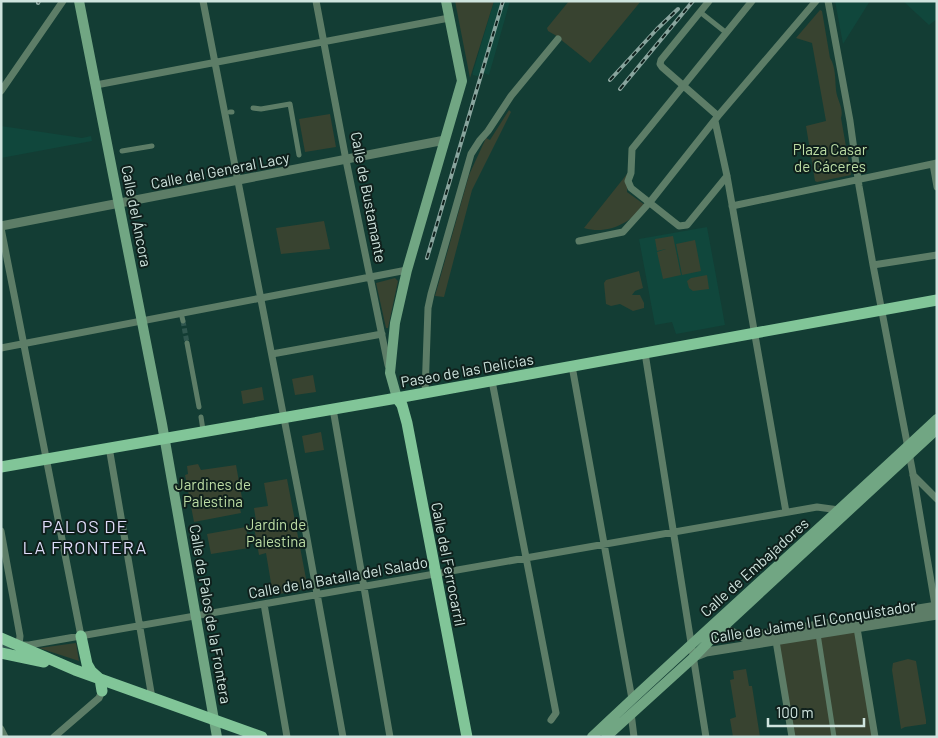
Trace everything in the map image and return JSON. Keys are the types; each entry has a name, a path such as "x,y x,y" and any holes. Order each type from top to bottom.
{"main road":[{"name":"Calle del Áncora","path":"80,1 164,437"},
{"path":"390,373 395,323 407,270 462,81 446,1"},
{"name":"Paseo de las Delicias","path":"1,467 203,430 397,398 937,300"},
{"name":"Calle de Bustamante","path":"390,373 397,398"},
{"name":"Calle del Ferrocarril","path":"397,398 402,405 406,423 467,737"},
{"name":"Calle de Embajadores","path":"606,737 817,542 908,451 937,419"},
{"name":"Calle de Embajadores","path":"592,737 705,631 839,510 908,451 937,430"},
{"name":"Calle de Palos de la Frontera","path":"164,437 217,737"},
{"path":"81,636 86,664 100,679 102,691"},
{"path":"1,638 72,669 262,737"},
{"path":"1,653 72,669"},
{"path":"102,691 104,687 112,684"}],"street":[{"path":"1,91 63,1"},
{"path":"203,1 318,594 343,737"},
{"name":"Calle de Bustamante","path":"316,1 346,160 390,373"},
{"path":"710,1 660,62 662,67 716,118 786,512"},
{"path":"727,176 687,224 679,226 631,188 628,181 631,173 632,149 752,1"},
{"path":"579,241 623,232 650,202 716,118 816,1"},
{"path":"828,1 850,121 873,265 913,474 936,611"},
{"path":"700,12 724,31"},
{"path":"96,85 449,18"},
{"path":"425,393 429,301 471,154 511,96 558,39"},
{"path":"253,108 262,109 290,104 300,155"},
{"name":"Calle del General Lacy","path":"1,227 445,140"},
{"path":"122,151 152,146"},
{"path":"732,206 935,163 937,187"},
{"path":"1,227 81,636"},
{"path":"873,265 937,255"},
{"path":"1,348 407,270"},
{"path":"181,313 183,321"},
{"path":"272,354 382,334"},
{"path":"187,343 199,407"},
{"path":"645,353 706,737"},
{"path":"572,366 632,699"},
{"path":"492,381 556,713 551,720"},
{"path":"333,409 390,737"},
{"path":"201,417 203,430"},
{"path":"108,447 152,698"},
{"path":"913,474 937,499"},
{"name":"Calle de la Batalla del Salado","path":"19,646 786,512 817,507 839,510"},
{"path":"1,531 20,636 19,646"},
{"path":"264,604 287,737"},
{"name":"Calle de Jaime I El Conquistador","path":"705,631 716,626 742,637 851,620 936,611"},
{"name":"Calle de Jaime I El Conquistador","path":"694,657 706,652 857,628 936,611"},
{"path":"851,620 857,628 875,737"},
{"path":"779,631 776,641 792,737"},
{"path":"818,634 834,737"},
{"path":"54,737 99,698 102,691"},
{"path":"632,714 634,737"},
{"path":"1,730 5,737"}],"shaded area":[{"path":"494,1 510,1 489,75 484,73 477,76 473,75 473,72"},
{"path":"835,1 870,1 843,44"},
{"path":"903,1 937,1 937,19 929,25"},
{"path":"1,126 82,138 91,136 92,141 1,158"},
{"path":"707,227 725,325 676,334 672,322 655,325 639,239"}],"green space":[{"path":"455,1 494,1 470,78"},
{"path":"569,1 641,1 590,63 548,31 547,28"},
{"name":"Plaza Casar de Cáceres","path":"820,10 822,11 830,58 834,69 836,90 842,111 841,118 851,175 817,182 815,181 806,126 826,121 812,43 796,38"},
{"path":"509,110 511,112 472,190 444,297 435,296 469,175 486,138 490,140"},
{"path":"330,114 336,147 305,152 299,119"},
{"path":"627,174 627,192 645,205 633,217 618,226 602,230 584,228"},
{"path":"324,221 330,249 281,254 276,228"},
{"path":"673,236 681,275 663,279 657,252 666,249 657,251 655,239"},
{"path":"695,240 701,271 682,275 676,244"},
{"path":"639,271 643,288 635,291 632,295 640,295 644,308 633,311 620,304 611,306 606,304 604,283 606,280"},
{"path":"707,275 709,289 693,291 689,288 687,281 691,278"},
{"path":"395,278 398,281 388,328 386,328 376,283"},
{"path":"313,375 316,392 295,395 292,379"},
{"path":"262,387 264,400 243,404 241,391"},
{"path":"321,432 324,450 305,453 302,436"},
{"name":"Jardines de Palestina","path":"198,464 201,470 236,465 242,498 238,499 241,513 194,522 185,475 188,474 187,466"},
{"name":"Jardín de Palestina","path":"287,479 308,589 273,595 266,553 259,555 253,522 256,521 254,508 268,506 264,483"},
{"path":"246,527 249,548 211,554 207,534"},
{"path":"857,628 875,737 792,737 776,641"},
{"path":"76,643 79,661 39,648"},
{"path":"908,659 916,661 926,724 901,729 892,670 893,663"},
{"path":"746,669 749,686 752,686 760,737 733,737 730,719 736,717 730,680 734,679 733,671"}],"tunnel":[{"path":"183,321 187,343"},
{"path":"1,646 23,654"}],"railway":[{"path":"427,258 503,1"},
{"path":"620,89 693,1"},
{"path":"610,80 678,9"}],"district":[{"name":"PALOS DE LA FRONTERA","path":"85,536"}]}
